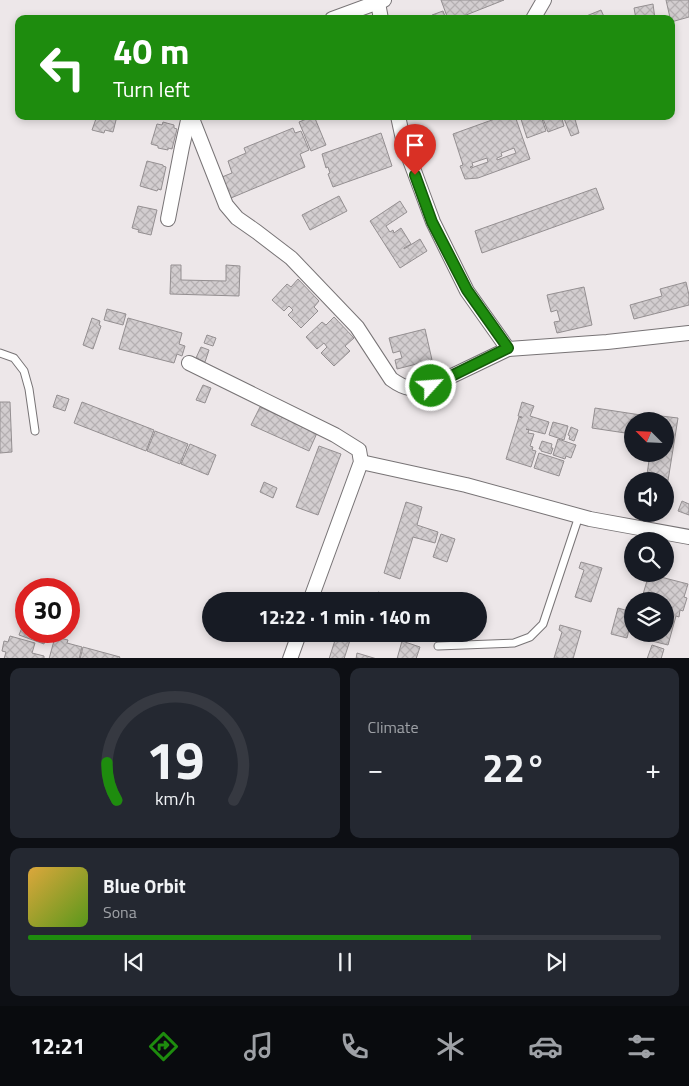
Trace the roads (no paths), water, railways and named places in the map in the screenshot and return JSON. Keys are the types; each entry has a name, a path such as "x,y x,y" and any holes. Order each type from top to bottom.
{"street":[{"path":"535,15 544,0"},
{"path":"343,15 381,1 381,15"},
{"path":"168,219 189,120"},
{"path":"192,120 226,205 237,218 291,258 357,326 391,378 399,385 409,389 431,386 508,348 607,342 689,333"},
{"path":"399,120 404,144 432,222 467,290 508,348"},
{"path":"182,147 208,162"},
{"path":"188,363 335,435 359,450 361,462 313,592"},
{"path":"361,462 466,485 599,521 689,537"},
{"path":"290,658 296,642"}],"lane":[{"path":"0,353 14,358 24,371 35,431"},
{"path":"438,646 514,643 530,637 543,624 579,516"}]}
